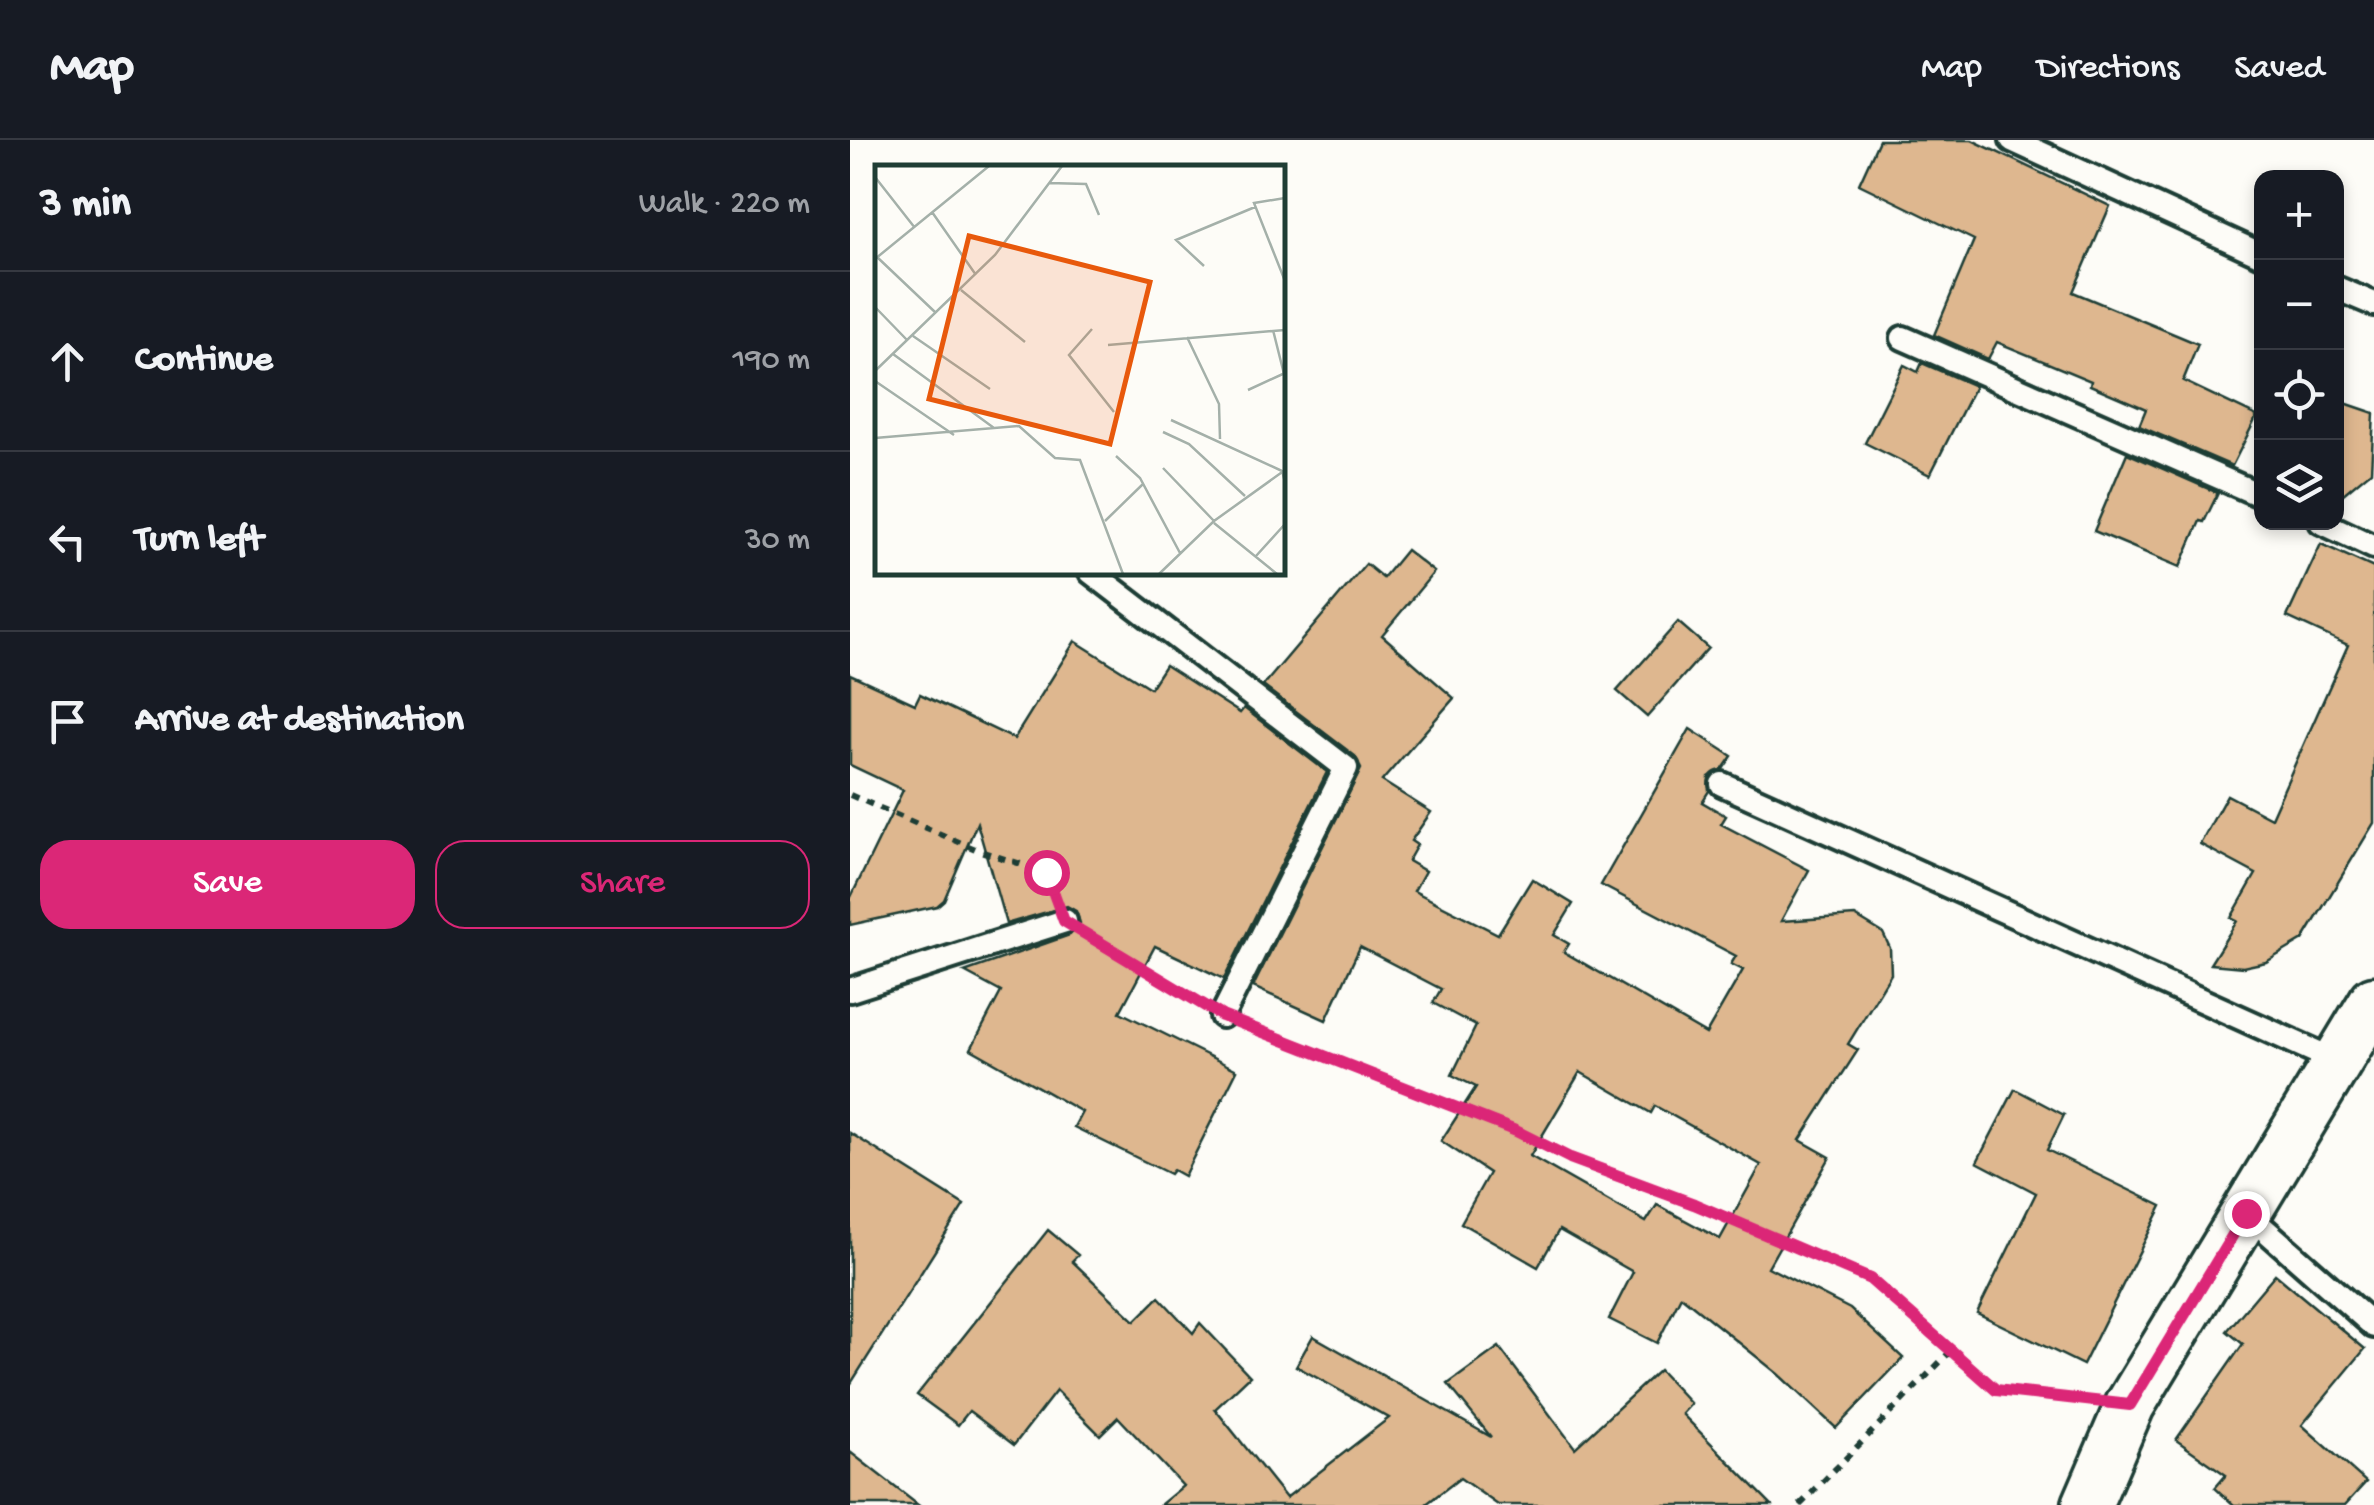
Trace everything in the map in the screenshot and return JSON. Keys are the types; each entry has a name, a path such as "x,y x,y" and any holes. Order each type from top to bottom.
{"street":[{"path":"2086,1505 2130,1405 2334,1060 2374,1001"}],"lane":[{"path":"2012,140 2254,251"},
{"path":"2344,291 2374,304"},
{"path":"1903,338 2254,492"},
{"path":"2337,530 2374,547"},
{"path":"1095,575 1346,768 1222,1016"},
{"path":"1722,784 2334,1060"},
{"path":"850,990 1064,921"},
{"path":"2246,1213 2374,1326"}],"path":[{"path":"850,796 980,850 1046,872 1064,921 1222,1016 1516,1131 1570,1158 1694,1204 1870,1279 1996,1390 2130,1405"},
{"path":"1800,1505 1950,1352"}],"building":[{"path":"1879,140 1972,140 2110,206 2073,292 2198,344 2183,381 2254,415 2232,466 2139,426 2146,409 2090,385 2091,381 1997,342 1988,359 1934,335 1974,240 1859,184"},
{"path":"1922,363 1975,386 1930,475 1865,443 1904,365 1918,372"},
{"path":"2344,403 2374,413 2371,471 2344,493"},
{"path":"2127,453 2218,493 2204,522 2200,521 2180,567 2094,531"},
{"path":"2321,544 2374,568 2374,823 2303,940 2266,962 2243,967 2210,964 2237,921 2231,918 2256,874 2200,844 2227,795 2271,818 2348,645 2287,617"},
{"path":"1406,550 1434,572 1382,635 1454,698 1382,781 1431,812 1411,841 1417,845 1408,861 1425,871 1414,891 1498,934 1532,879 1573,904 1554,935 1569,944 1564,952 1706,1034 1743,970 1731,964 1736,956 1601,885 1690,729 1732,756 1723,769 1709,777 1709,791 1702,802 1726,816 1721,824 1809,870 1781,921 1855,916 1883,933 1890,948 1891,974 1848,1044 1858,1050 1800,1140 1830,1157 1768,1267 1850,1309 1903,1358 1836,1428 1778,1374 1681,1296 1657,1343 1609,1319 1633,1272 1559,1230 1538,1267 1461,1223 1489,1173 1441,1141 1476,1087 1452,1075 1476,1026 1433,1003 1441,989 1360,947 1326,1020 1253,987 1361,769 1355,756 1263,686 1366,564 1383,578","holes":["1580,1072 1651,1113 1655,1106 1761,1165 1720,1239 1657,1205 1646,1222 1530,1156"]},
{"path":"1678,622 1708,648 1647,717 1617,691"},
{"path":"1075,641 1150,688 1165,665 1240,713 1244,708 1327,772 1224,979 1155,946 1120,1012 1237,1070 1184,1176 1173,1170 1170,1174 1074,1127 1082,1112 971,1049 1001,992 964,972 1070,935 1080,923 1076,911 1067,906 1006,924 977,823 944,900 937,906 850,925 850,899 903,790 850,765 850,674 915,704 920,694 1014,739"},
{"path":"2015,1089 2064,1115 2047,1150 2162,1206 2083,1365 1977,1313 2036,1193 1977,1162"},
{"path":"850,1133 964,1205 850,1385"},
{"path":"1048,1230 1078,1255 1072,1261 1135,1321 1159,1297 1193,1333 1200,1323 1250,1376 1215,1409 1286,1498 1389,1418 1296,1366 1313,1336 1491,1437 1448,1384 1499,1347 1575,1448 1659,1370 1691,1404 1682,1414 1772,1505 1498,1505 1460,1478 1425,1505 1160,1505 1183,1486 1118,1417 1100,1435 1056,1391 1014,1445 969,1411 958,1425 917,1395"},
{"path":"2275,1274 2365,1349 2302,1425 2366,1482 2345,1505 2234,1505 2215,1488 2226,1475 2176,1440 2243,1344 2227,1331"},
{"path":"850,1452 918,1505 850,1505"}],"route":[{"path":"1046,872 1064,921 1222,1016 1516,1131 1570,1158 1694,1204 1870,1279 1996,1390 2130,1405 2246,1213"}]}
